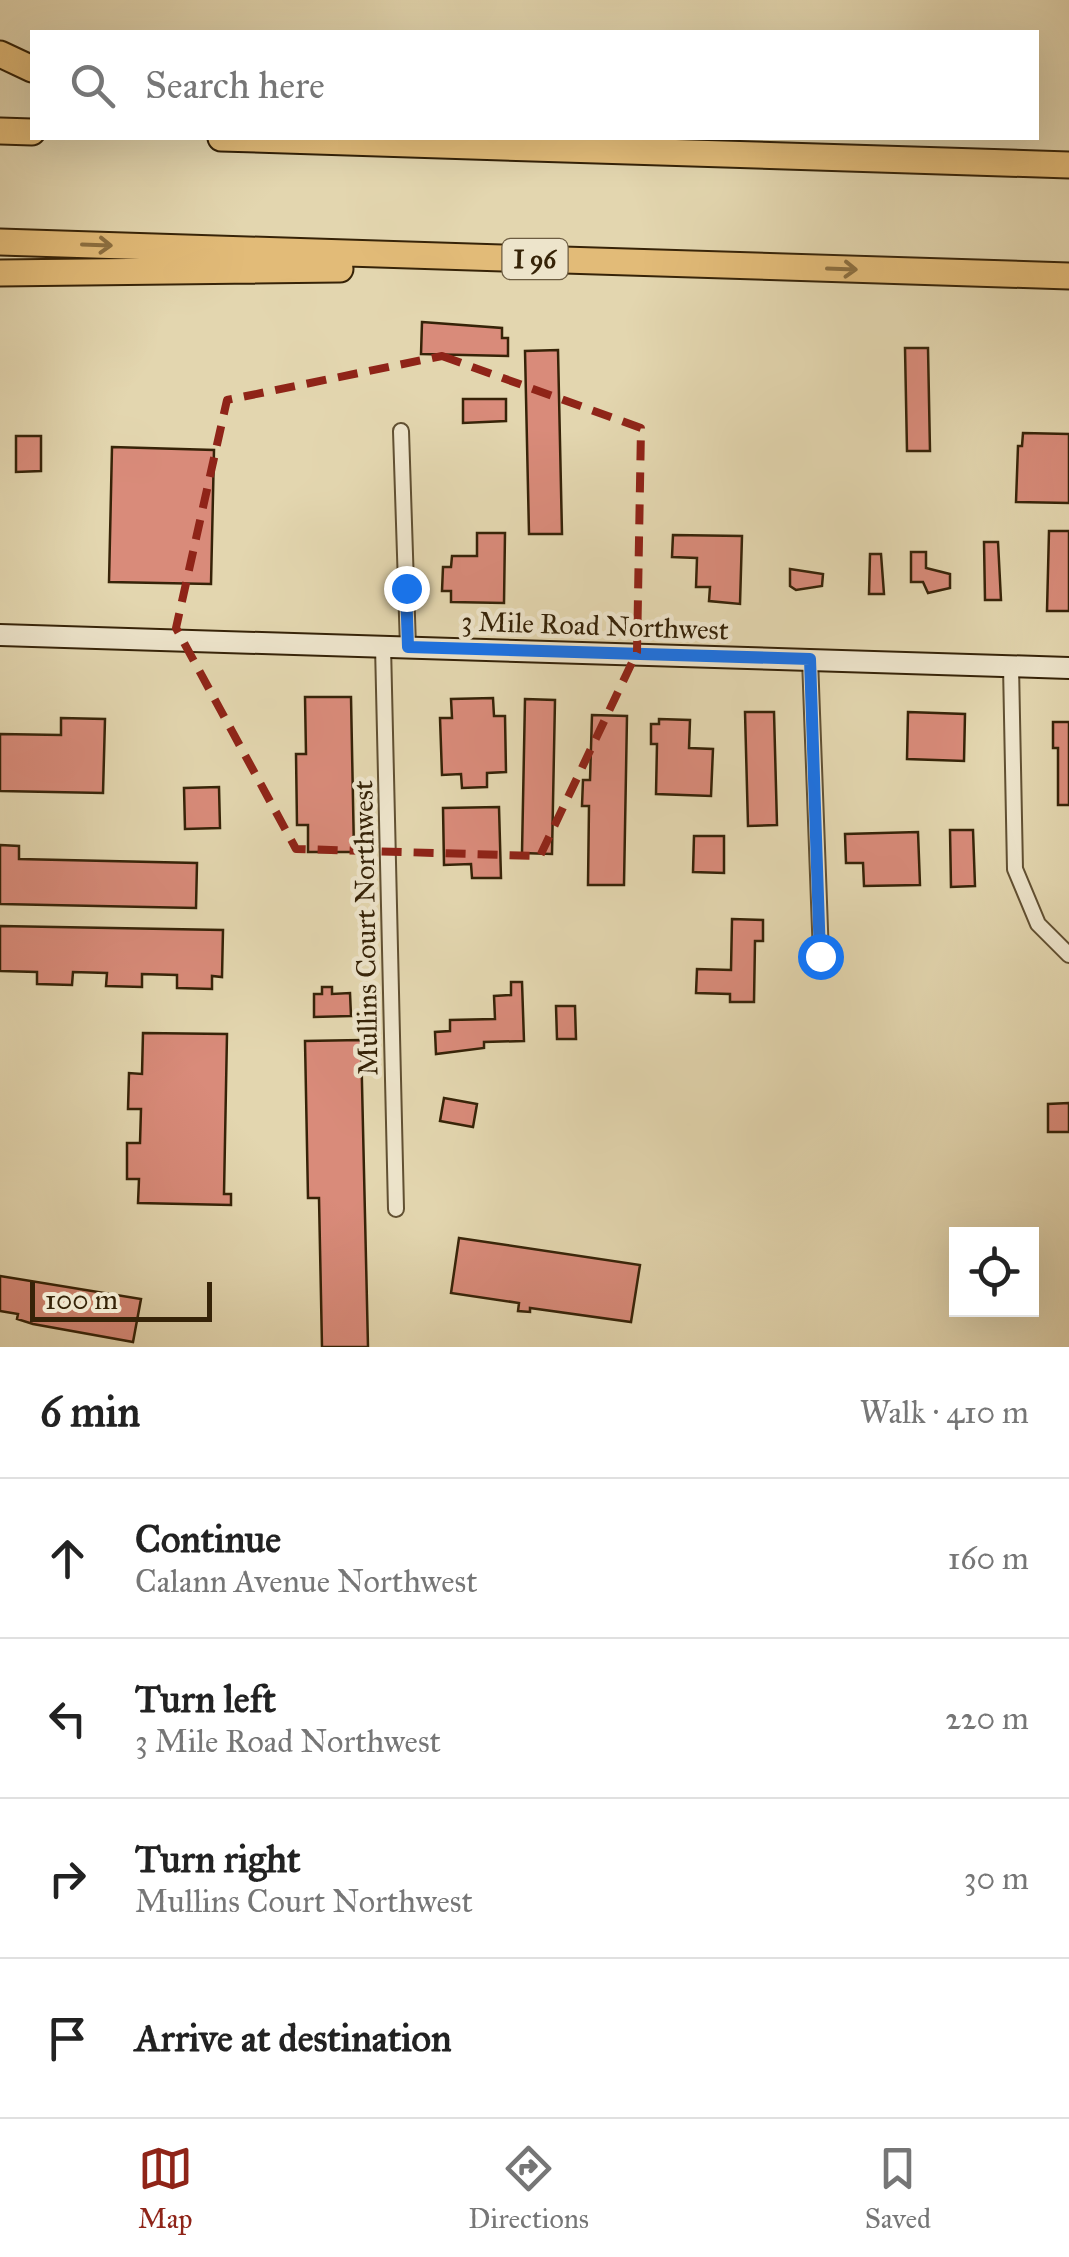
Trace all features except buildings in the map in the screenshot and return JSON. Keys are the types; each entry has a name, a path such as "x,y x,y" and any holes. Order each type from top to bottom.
{"highway":[{"path":"0,54 30,68"},
{"path":"0,131 30,132"},
{"path":"288,140 1069,165"},
{"path":"419,140 487,146"},
{"name":"I 96","path":"0,242 1069,276"},
{"path":"0,273 776,267"}],"main road":[{"name":"3 Mile Road Northwest","path":"0,635 1069,668"}],"street":[{"path":"402,431 408,647"},
{"name":"Mullins Court Northwest","path":"383,646 396,1209"},
{"path":"810,659 820,956"},
{"path":"1010,666 1016,869 1038,924 1069,955"}],"highlighted area":[{"path":"442,356 641,428 637,652 540,856 296,849 176,628 227,400"}],"route":[{"path":"406,588 408,647 810,659 820,956"}]}
